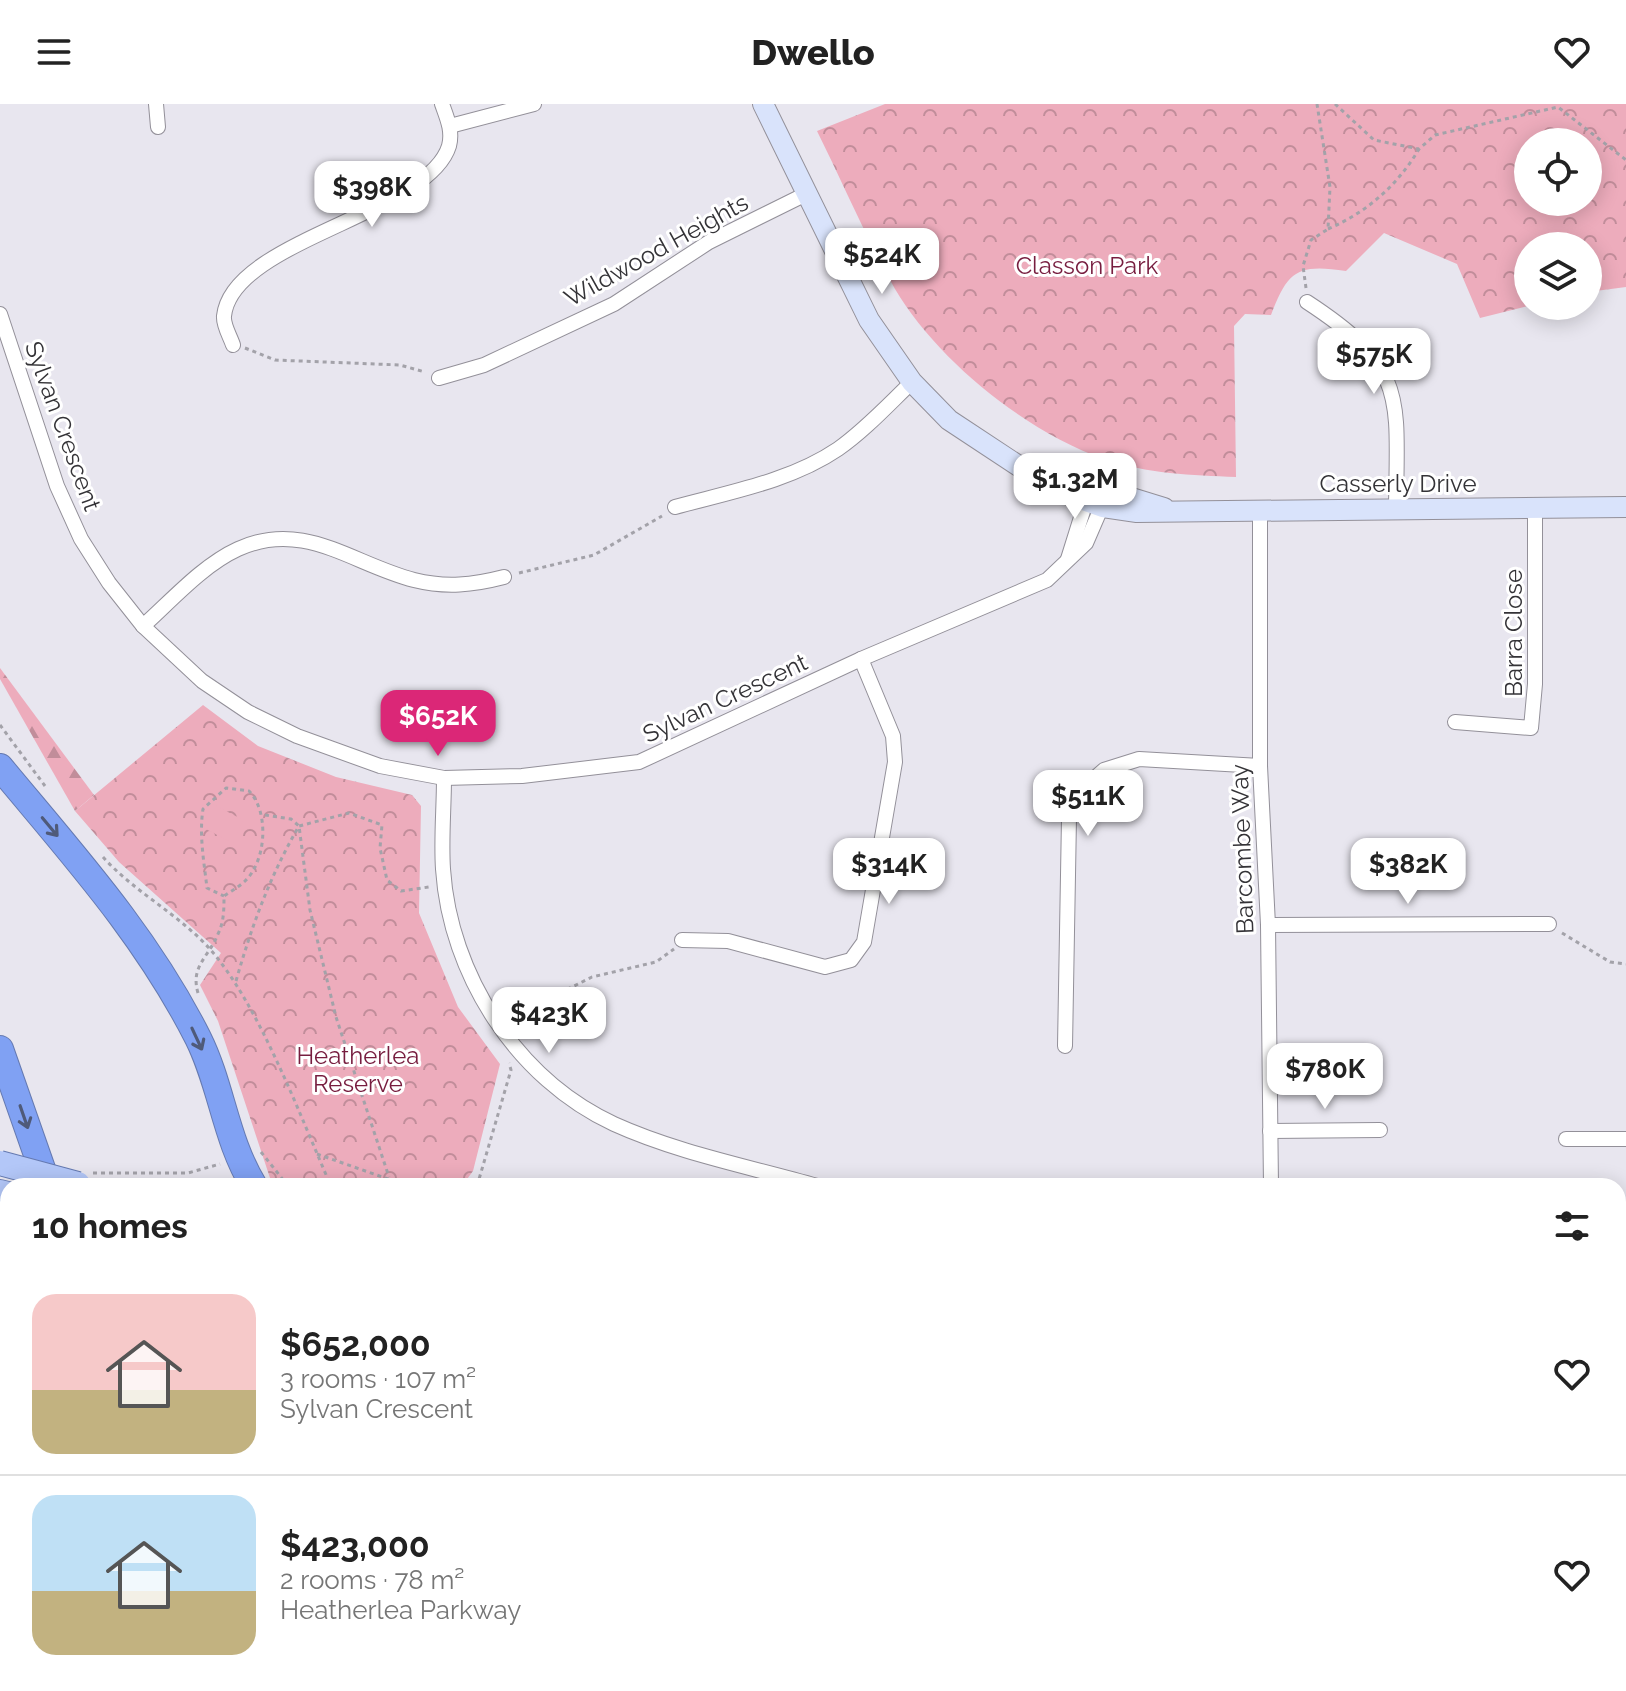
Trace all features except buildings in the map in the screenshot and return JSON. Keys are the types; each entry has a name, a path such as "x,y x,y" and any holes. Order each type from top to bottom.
{"highway":[{"path":"0,767 138,934 199,1040 246,1151 252,1178"},
{"path":"0,1049 45,1178"}],"main road":[{"path":"0,1163 71,1178"}],"street":[{"path":"156,104 158,127"},
{"path":"233,345 223,320 228,299 244,280 313,234 398,196 438,167 449,145 450,126 442,104"},
{"path":"450,126 534,104"},
{"name":"Casserly Drive","path":"763,104 869,320 912,382 949,420 1025,471 1057,475 1097,496 1139,497 1169,510 1626,507"},
{"name":"Wildwood Heights","path":"439,378 484,365 614,304 709,242 806,194"},
{"path":"1307,302 1359,340 1384,372 1392,390 1396,412 1396,508"},
{"name":"Sylvan Crescent","path":"0,314 57,486 81,539 109,583 143,626 202,681 248,712 297,736 380,766 444,778 522,776 639,762 861,659 1047,580 1086,543 1097,496"},
{"path":"675,507 781,477 824,458 860,432 912,382"},
{"name":"Barra Close","path":"1455,722 1531,728 1535,684 1535,509"},
{"name":"Barcombe Way","path":"1260,510 1260,766 1268,925 1271,1178"},
{"path":"143,626 217,561 257,542 284,537 336,547 389,572 429,583 472,586 504,577"},
{"path":"682,940 728,941 825,967 851,960 864,942 895,762 893,736 861,659"},
{"path":"1065,1046 1069,818 1080,791 1104,770 1139,759 1260,766"},
{"path":"444,778 445,885 450,918 465,964 497,1024 527,1061 567,1096 614,1124 791,1178"},
{"path":"1268,925 1549,924"},
{"path":"1270,1131 1380,1130"},
{"path":"1566,1139 1626,1139"}],"path":[{"path":"1317,104 1330,187 1328,229"},
{"path":"1335,104 1374,140 1419,149"},
{"path":"1307,302 1303,266 1311,240 1363,212 1387,191 1419,149 1435,135 1558,105 1626,160"},
{"path":"233,345 275,360 400,365 439,378"},
{"path":"504,577 594,555 675,507"},
{"path":"0,725 52,794"},
{"path":"226,788 249,791 258,800 264,815 254,867 248,880 224,896 207,888 205,848 200,832 203,809 226,788"},
{"path":"235,983 274,868 299,826 349,813 382,825 380,848 387,880 401,891 445,885"},
{"path":"264,815 291,819 299,826 310,910 336,1017 389,1177"},
{"path":"100,853 110,865 173,912 210,950 235,983 328,1178"},
{"path":"210,950 224,916 224,896"},
{"path":"1549,924 1610,962 1626,964"},
{"path":"497,1024 592,977 666,958 682,940"},
{"path":"479,1178 511,1070 507,1057"},
{"path":"124,1178 188,1173 246,1151 278,1178"},
{"path":"317,1154 389,1177"}],"green space":[{"name":"Classon Park","path":"885,104 1626,104 1626,287 1602,290 1602,232 1514,232 1514,310 1480,318 1457,264 1384,233 1346,271 1316,269 1297,274 1283,288 1271,315 1245,314 1234,326 1236,477 1170,473 1104,459 1074,447 1015,412 959,367 934,342 895,289 817,131"},
{"path":"0,668 94,795 75,811 0,679"},
{"name":"Heatherlea Reserve","path":"203,705 258,746 336,777 412,795 421,806 419,913 458,1007 500,1064 473,1171 468,1178 270,1178 218,1021 200,985 221,953 119,862 75,811"},
{"path":"211,803 243,820 233,843 198,825"}]}
